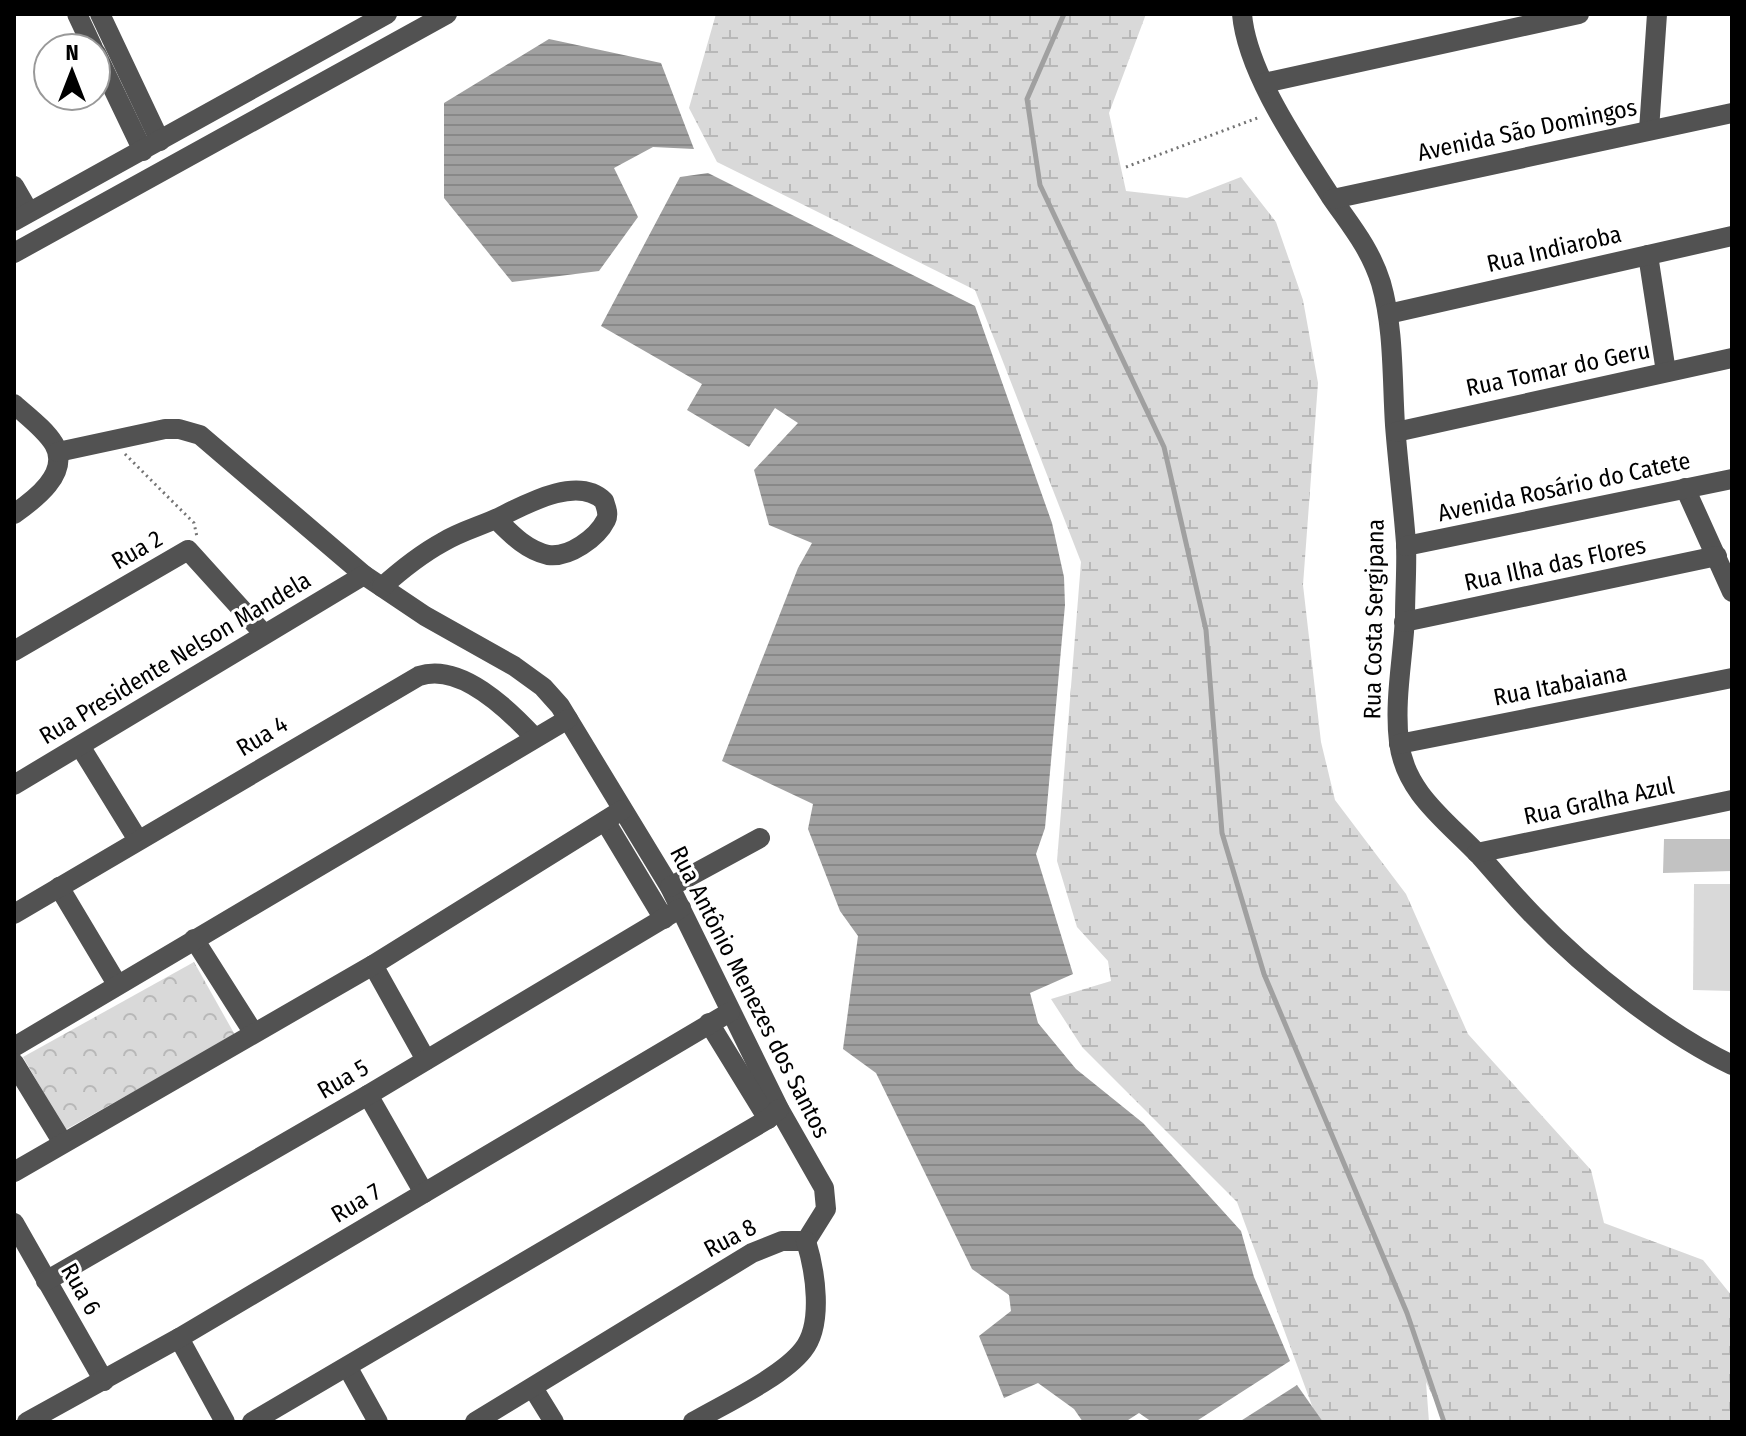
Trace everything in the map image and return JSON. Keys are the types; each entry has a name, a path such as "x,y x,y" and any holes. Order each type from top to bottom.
{"street":[{"path":"77,14 86,32"},
{"path":"100,14 152,146"},
{"path":"14,186 22,216 387,14"},
{"path":"14,253 447,14"},
{"name":"Rua Costa Sergipana","path":"1242,14 1247,47 1264,83 1333,199 1356,228 1380,282 1388,314 1406,546 1398,691 1399,744 1405,768 1440,819 1477,853 1535,917 1610,983 1690,1044 1732,1065"},
{"path":"1264,83 1579,14"},
{"path":"1649,130 1657,14"},
{"path":"112,79 152,146"},
{"name":"Avenida São Domingos","path":"1333,199 1732,113"},
{"path":"199,120 213,143"},
{"name":"Rua Indiaroba","path":"1388,314 1732,236"},
{"path":"1648,255 1666,372"},
{"name":"Rua Tomar do Geru","path":"1396,432 1732,358"},
{"path":"14,404 52,441 58,452 52,481 14,514"},
{"name":"Rua Antônio Menezes dos Santos","path":"58,452 165,429 200,435 364,575 425,616 531,678 551,695 568,719 613,815 670,887 672,914 730,1012 773,1114 826,1196 825,1214 806,1241"},
{"name":"Avenida Rosário do Catete","path":"1406,546 1732,479"},
{"path":"1685,488 1732,592"},
{"path":"382,587 418,557 444,541 541,497 566,492 594,493 604,501 607,511 604,522 579,547 555,555 528,547 496,519"},
{"name":"Rua 2","path":"16,645 188,550 264,634"},
{"name":"Rua Ilha das Flores","path":"1404,622 1717,556"},
{"name":"Rua Presidente Nelson Mandela","path":"14,785 364,575"},
{"name":"Rua 4","path":"14,914 398,686 427,673 454,675 501,705 534,737"},
{"name":"Rua Itabaiana","path":"1399,744 1732,678"},
{"path":"14,1047 568,719"},
{"path":"80,746 138,840"},
{"name":"Rua Gralha Azul","path":"1477,853 1732,800"},
{"path":"14,1172 373,965 613,815 672,914"},
{"path":"670,887 760,838"},
{"path":"59,887 117,984"},
{"name":"Rua 5","path":"46,1281 672,914"},
{"path":"194,939 253,1032"},
{"path":"373,965 426,1060"},
{"name":"Rua 7","path":"27,1422 179,1338 730,1012"},
{"path":"252,1422 773,1114 709,1023"},
{"path":"14,1063 63,1143"},
{"path":"368,1095 424,1193"},
{"name":"Rua 6","path":"14,1223 104,1381"},
{"name":"Rua 8","path":"475,1422 752,1253 782,1241 806,1241"},
{"path":"693,1422 775,1374 806,1347 812,1333 816,1300 806,1241"},
{"path":"179,1338 225,1422"},
{"path":"348,1368 378,1422"},
{"path":"533,1388 554,1422"}],"path":[{"path":"1126,167 1279,111"},
{"path":"111,441 196,525 198,535 188,550"}],"green space":[{"path":"716,14 1146,14 1109,113 1126,191 1187,198 1241,177 1276,222 1303,300 1318,383 1303,585 1321,742 1335,800 1406,894 1468,1034 1591,1170 1604,1223 1703,1260 1732,1296 1732,1422 1445,1422 1426,1382 1429,1422 1318,1422 1237,1202 1082,1047 1051,999 1111,981 1108,961 1077,927 1057,861 1081,562 975,290 717,162 689,108"},
{"path":"1694,884 1732,884 1732,991 1693,990"},
{"path":"194,962 235,1035 65,1130 23,1057"}],"shaded area":[{"path":"549,39 661,63 694,149 653,147 614,168 638,217 599,271 512,282 444,198 444,103"},
{"path":"708,173 975,306 1052,523 1064,577 1065,605 1045,828 1036,854 1073,974 1030,993 1038,1023 1076,1069 1143,1123 1241,1231 1254,1277 1290,1361 1195,1422 1152,1422 1139,1413 1125,1422 1083,1422 1074,1409 1038,1383 1004,1398 979,1336 1011,1311 1009,1295 972,1269 876,1073 843,1049 858,936 840,911 808,829 813,804 722,761 798,568 812,543 769,525 754,470 798,423 775,408 749,447 687,410 702,384 601,326 680,177"},
{"path":"1297,1385 1323,1422 1239,1422"}],"building":[{"path":"1664,839 1732,839 1732,871 1663,873"}],"waterway":[{"path":"1064,14 1027,99 1040,185 1164,447 1206,630 1222,833 1264,974 1407,1313 1444,1422"}]}
